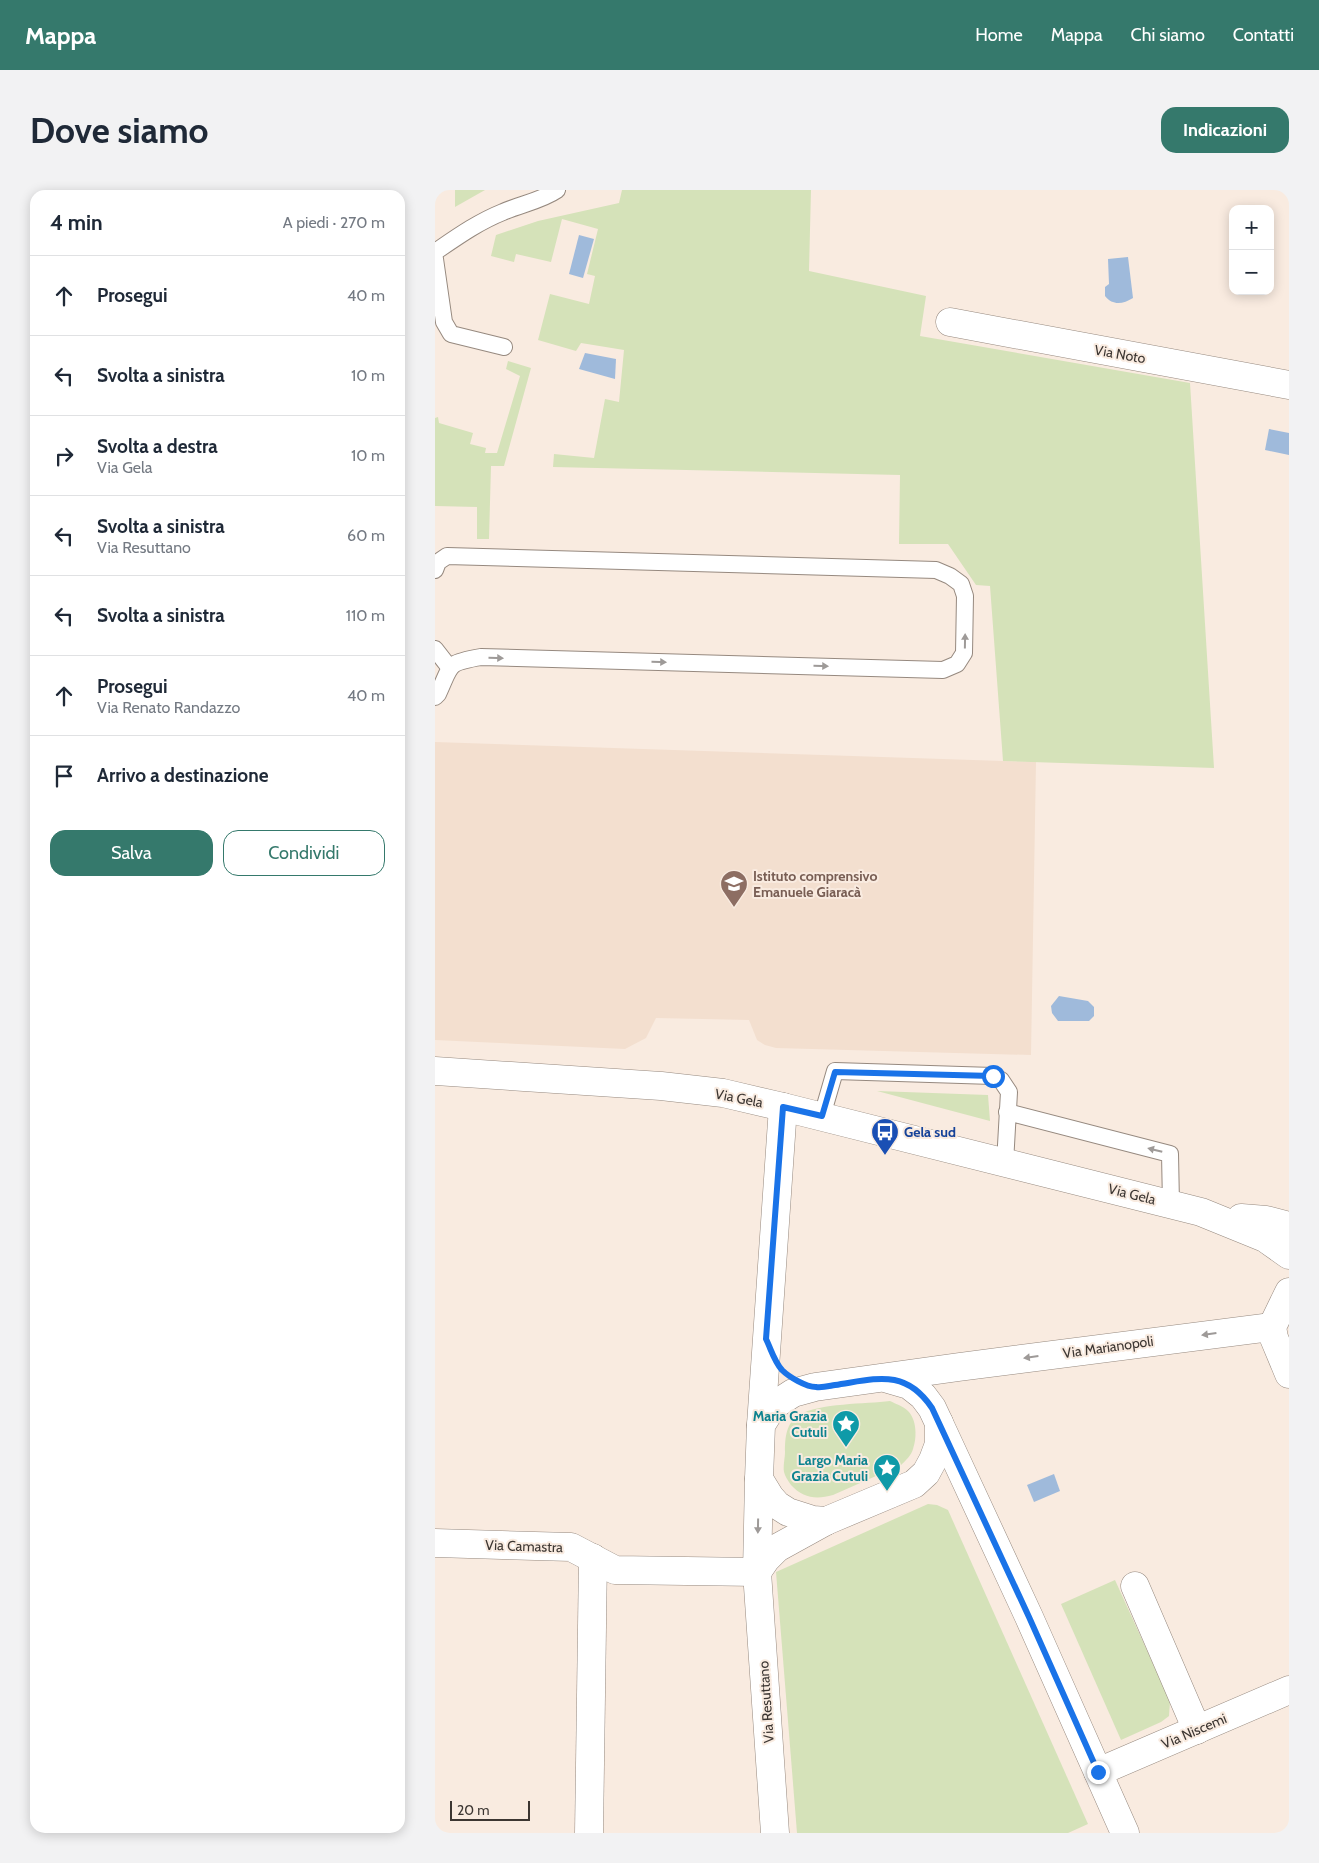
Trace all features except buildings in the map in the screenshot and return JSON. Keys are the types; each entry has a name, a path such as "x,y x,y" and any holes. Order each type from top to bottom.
{"street":[{"name":"Via Noto","path":"950,322 1289,385"},
{"name":"Via Gela","path":"435,1071 661,1086 723,1094 822,1116 1209,1215"},
{"path":"783,1107 766,1339 759,1479 777,1505 788,1512 813,1520 826,1521"},
{"path":"1209,1215 1266,1220 1289,1226"},
{"path":"1209,1215 1265,1238 1289,1255"},
{"path":"1289,1292 1268,1331 1289,1374"},
{"name":"Via Marianopoli","path":"885,1378 959,1367 1268,1331"},
{"path":"766,1339 781,1369 815,1388"},
{"path":"761,1425 773,1406 793,1393 815,1388 885,1378 909,1385 923,1396 939,1423 977,1503 1125,1833"},
{"path":"914,1484 926,1473 933,1460 939,1444 939,1423"},
{"name":"Via Resuttano","path":"759,1479 757,1572 775,1833"},
{"path":"757,1572 777,1548 826,1521 914,1484 933,1482 951,1484 977,1503"},
{"name":"Via Camastra","path":"435,1543 571,1547 615,1570 757,1572"},
{"path":"589,1833 593,1558"},
{"path":"1135,1586 1197,1730"},
{"name":"Via Niscemi","path":"1098,1772 1289,1690"}],"lane":[{"path":"435,252 473,226 504,211 536,201 557,190"},
{"path":"435,258 444,322 451,334 504,347"},
{"path":"435,570 438,562 447,556 936,570 950,576 961,584 965,596 964,653 957,664 943,670 481,658 460,661 449,667 435,697"},
{"path":"435,649 449,667"},
{"path":"822,1116 835,1072 993,1076 1001,1080 1009,1092 1005,1163"},
{"path":"1007,1112 1171,1154 1171,1204"}],"shaded area":[{"name":"Istituto comprensivo Emanuele Giaracà","path":"435,742 1036,762 1031,1055 776,1048 765,1045 757,1040 749,1020 656,1018 646,1038 625,1049 435,1040"}],"green space":[{"path":"455,190 485,190 455,207"},
{"path":"622,190 811,190 809,271 926,296 920,336 1190,383 1214,768 1003,761 990,586 976,585 948,544 899,544 900,475 553,467 554,454 594,458 605,399 619,402 624,350 581,343 576,351 538,340 550,294 589,304 595,276 587,274 598,229 562,219 551,262 516,254 514,262 491,256 496,235 538,221 619,203"},
{"path":"508,361 531,368 504,466 491,466 489,539 477,539 477,507 435,506 435,418 438,417 439,423 473,433 470,444 486,448 485,453 497,453 520,376 506,369"},
{"path":"877,1091 988,1095 990,1121"},
{"path":"890,1401 908,1411 915,1424 916,1435 913,1449 910,1456 901,1465 827,1497 810,1497 800,1493 791,1485 784,1472 785,1441 787,1431 795,1418 818,1408"},
{"path":"928,1504 937,1505 948,1510 1088,1824 1068,1833 797,1833 776,1572"},
{"path":"1115,1580 1170,1701 1169,1716 1161,1722 1121,1740 1061,1604"}],"water":[{"path":"579,235 594,239 583,278 569,274"},
{"path":"1128,257 1133,298 1126,302 1115,303 1105,296 1105,287 1109,284 1108,259"},
{"path":"585,353 616,359 615,379 579,369"},
{"path":"1269,429 1289,433 1289,455 1265,450"},
{"path":"1059,996 1088,1001 1094,1007 1094,1016 1089,1021 1058,1021 1052,1013 1051,1006"},
{"path":"1054,1474 1060,1491 1034,1502 1027,1485"}],"place":[{"name":"Istituto comprensivo Emanuele Giaracà","path":"734,908"},
{"name":"Gela sud","path":"885,1156"},
{"name":"Maria Grazia Cutuli","path":"846,1448"},
{"name":"Largo Maria Grazia Cutuli","path":"887,1492"}],"route":[{"path":"993,1076 835,1072 822,1116 783,1107 766,1339 781,1369 815,1388 885,1378 909,1385 923,1396 932,1408 977,1503 1098,1772"}]}
